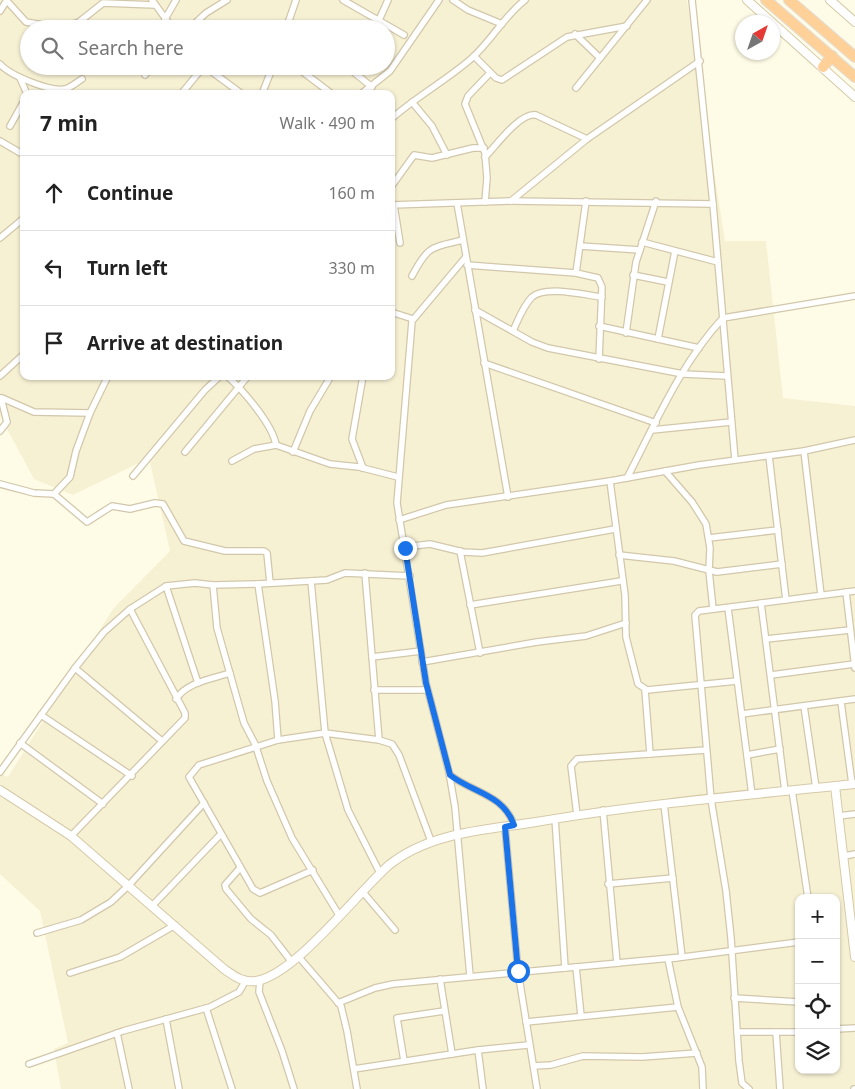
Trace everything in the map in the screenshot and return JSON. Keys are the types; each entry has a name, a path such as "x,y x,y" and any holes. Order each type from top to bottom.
{"highway":[{"path":"766,0 855,78"},
{"path":"789,0 855,57"},
{"path":"823,67 832,56"}],"street":[{"path":"0,11 7,0 24,20"},
{"path":"82,20 104,3 153,2 165,19 176,0"},
{"path":"199,20 227,0"},
{"path":"289,20 296,0"},
{"path":"343,0 379,20 388,0"},
{"path":"395,65 439,0"},
{"path":"453,0 468,10 502,24"},
{"path":"395,116 412,102 436,88 474,56 525,0"},
{"path":"576,88 647,0"},
{"path":"692,0 700,61 735,460"},
{"path":"747,0 855,97"},
{"path":"830,0 855,22"},
{"path":"474,56 499,80 505,79 559,41 575,34 627,26"},
{"path":"395,30 404,35"},
{"path":"575,34 600,58"},
{"path":"511,201 587,139 700,61"},
{"path":"0,64 20,78 64,89 82,79"},
{"path":"485,202 487,178 484,148 465,104 468,96 490,73"},
{"path":"184,90 197,75"},
{"path":"216,75 237,90"},
{"path":"263,90 269,75"},
{"path":"307,75 327,90"},
{"path":"357,75 372,87"},
{"path":"367,90 385,75"},
{"path":"20,78 24,90"},
{"path":"412,102 439,137 446,155"},
{"path":"10,126 20,108"},
{"path":"485,157 521,119 529,114 536,115 587,139"},
{"path":"0,140 20,152"},
{"path":"395,181 412,156 432,158 473,148 484,148"},
{"path":"395,205 511,201 713,204"},
{"path":"576,273 586,201"},
{"path":"626,332 633,276 656,202"},
{"path":"457,203 466,265 508,497"},
{"path":"395,219 400,243"},
{"path":"0,238 20,221"},
{"path":"412,276 430,249 463,240"},
{"path":"642,242 718,262"},
{"path":"580,246 640,250"},
{"path":"658,339 675,251"},
{"path":"466,258 413,319 410,330 398,477 399,520 410,576 420,651 427,690 450,775 458,834 470,976"},
{"path":"466,265 576,273 593,276 600,280 602,297 599,326 599,359"},
{"path":"633,276 668,282"},
{"path":"513,332 528,302 540,292 554,291 602,297"},
{"path":"627,478 682,374 699,348 723,318 855,296"},
{"path":"475,310 513,332 548,348 682,374 727,376"},
{"path":"395,313 413,319"},
{"path":"599,326 699,348"},
{"path":"0,376 20,358"},
{"path":"484,363 656,423"},
{"path":"54,494 70,477 76,451 105,380"},
{"path":"133,476 205,390 216,380"},
{"path":"232,380 239,386 268,426 276,445"},
{"path":"185,452 244,380"},
{"path":"293,452 310,411 329,380"},
{"path":"362,380 352,439 363,468"},
{"path":"1,397 34,412 90,413"},
{"path":"0,431 7,422 1,397"},
{"path":"652,430 731,422"},
{"path":"399,520 446,505 804,451 855,441"},
{"path":"232,462 254,449 276,445 330,464 363,468 398,477"},
{"path":"804,451 821,595"},
{"path":"769,456 786,600"},
{"path":"664,471 701,515 709,538 709,571 713,610"},
{"path":"610,481 621,581 625,595 628,650 636,682 645,690 650,754"},
{"path":"0,484 34,493 54,494 87,522 112,506 130,509 155,503 163,504 184,541 224,551 264,551 267,553 270,583"},
{"path":"405,548 430,544 460,551 482,553 615,529"},
{"path":"709,538 778,530"},
{"path":"460,551 480,653"},
{"path":"618,555 674,561 717,572 782,564"},
{"path":"0,772 75,668 104,632 130,609 166,586 194,583 213,585 258,584 327,580 344,573 410,576"},
{"path":"366,573 378,740"},
{"path":"311,581 324,733 348,810 380,873"},
{"path":"470,605 621,581"},
{"path":"258,584 275,700 278,740"},
{"path":"213,585 217,628 244,723 256,747 267,781 285,821 339,915"},
{"path":"166,586 198,683"},
{"path":"749,1089 741,1079 726,891 711,799 695,615 699,611 855,591"},
{"path":"846,592 855,668"},
{"path":"761,603 780,749 807,894"},
{"path":"728,608 752,794"},
{"path":"71,836 132,776 185,718 186,713 176,699 130,609"},
{"path":"422,662 529,643 586,636 626,623"},
{"path":"766,638 850,630"},
{"path":"372,657 420,651"},
{"path":"770,675 854,664"},
{"path":"75,668 162,741"},
{"path":"176,699 180,692 198,683 230,673"},
{"path":"645,690 737,681"},
{"path":"374,690 427,690"},
{"path":"742,714 855,699"},
{"path":"0,790 71,836 224,969 246,980 260,980 270,976 294,959 380,873 399,857 431,841 458,834 603,810 854,784 841,702"},
{"path":"804,706 816,788"},
{"path":"41,715 132,776"},
{"path":"313,870 260,893 253,889 220,835 189,777 192,771 199,765 278,740 324,733 378,740 392,744 399,756 431,841"},
{"path":"20,743 103,804"},
{"path":"747,755 780,749"},
{"path":"576,815 571,766 574,760 583,757 706,750"},
{"path":"450,775 499,802 508,812 518,971 528,1045 534,1066 537,1089"},
{"path":"835,786 844,856 852,891 855,957"},
{"path":"37,933 81,920 110,902 129,885 204,803"},
{"path":"664,804 682,956"},
{"path":"603,810 608,884 617,963"},
{"path":"839,816 855,814"},
{"path":"555,818 565,968"},
{"path":"152,906 220,835"},
{"path":"844,856 855,854"},
{"path":"240,868 225,885 226,889 252,919 271,935 338,1003 345,1018 358,1089"},
{"path":"608,884 673,878"},
{"path":"362,891 395,930"},
{"path":"70,973 120,957 175,925"},
{"path":"617,963 795,942"},
{"path":"338,1003 393,984 682,956"},
{"path":"668,958 678,1007 702,1067 703,1089"},
{"path":"576,967 580,1016"},
{"path":"440,979 452,1054"},
{"path":"29,1064 117,1033 206,1008 239,992 246,980"},
{"path":"260,980 259,992 282,1051 294,1089"},
{"path":"734,998 795,1002"},
{"path":"526,1022 678,1007"},
{"path":"206,1008 232,1089"},
{"path":"404,1061 396,1018 444,1011"},
{"path":"166,1019 179,1089"},
{"path":"840,1029 855,1028"},
{"path":"738,1032 795,1032"},
{"path":"776,1032 780,1089"},
{"path":"117,1033 129,1089"},
{"path":"354,1069 478,1050 528,1045"},
{"path":"478,1050 483,1089"},
{"path":"534,1066 551,1065 583,1056 642,1057 697,1053"}],"shaded area":[{"path":"0,0 687,0 725,241 766,241 783,398 855,406 855,1089 61,1089 54,1049 68,1043 40,911 0,874 0,773 8,777 113,609 170,551 149,458 73,495 34,479 0,416"}],"route":[{"path":"405,548 426,683 450,775 469,787 494,798 508,812 514,825 505,827 518,971"}]}
